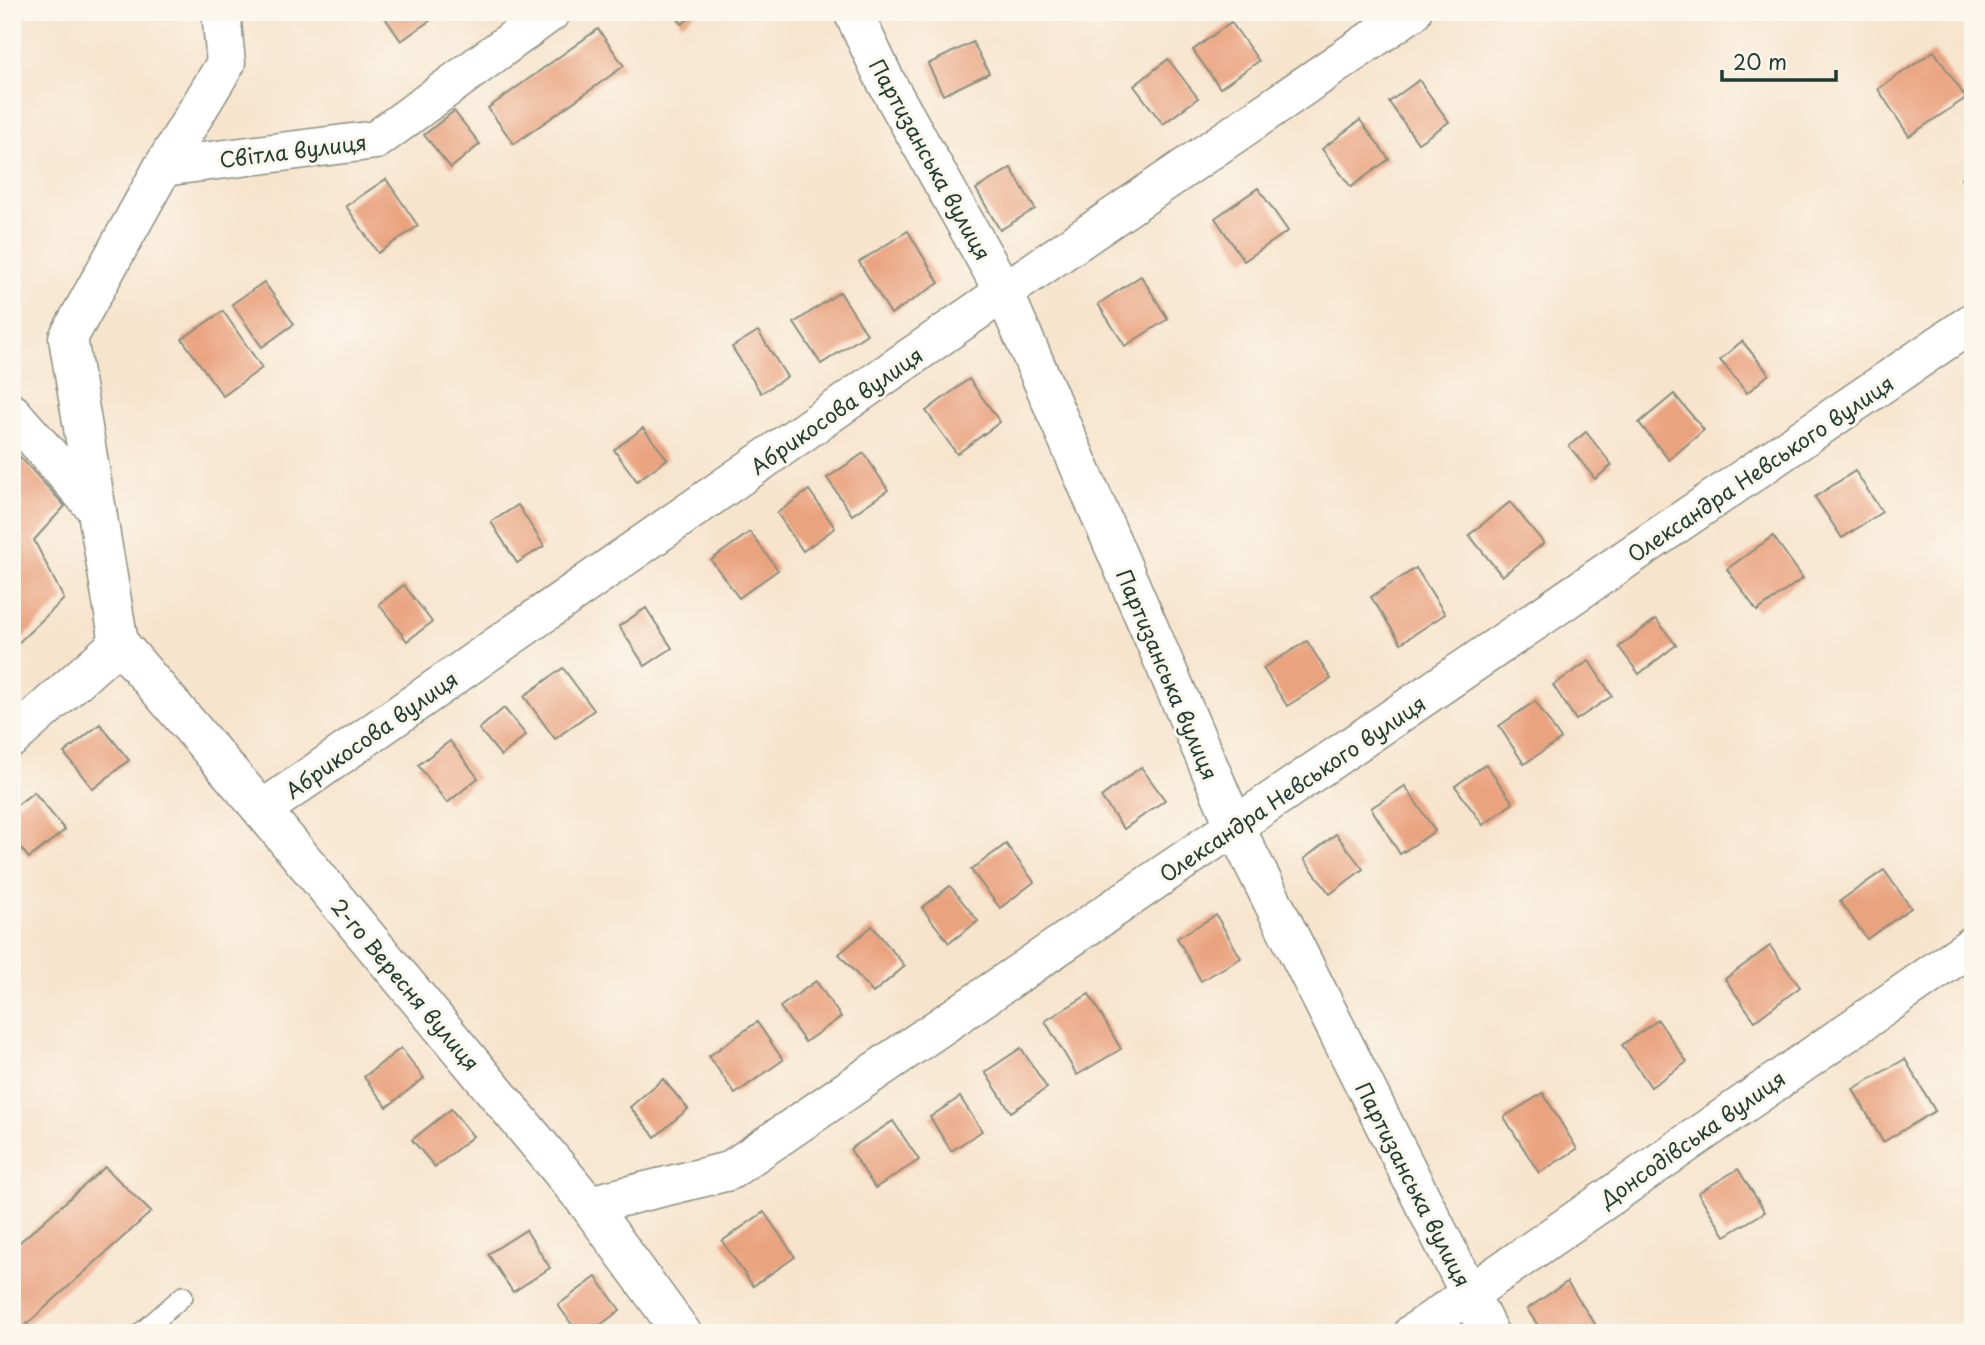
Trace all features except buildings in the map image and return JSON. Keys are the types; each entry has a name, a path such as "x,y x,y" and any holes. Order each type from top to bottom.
{"street":[{"path":"12,738 119,643 68,338 163,167 226,63 221,12"},
{"name":"Світла вулиця","path":"163,167 376,140 551,12"},
{"name":"Партизанська вулиця","path":"853,12 884,80 1004,292 1235,827 1489,1333"},
{"name":"Абрикосова вулиця","path":"262,810 1004,292 1412,12"},
{"name":"Олександра Невського вулиця","path":"589,1205 729,1171 1973,322"},
{"path":"12,413 97,510"},
{"name":"2-го Вересня вулиця","path":"119,643 262,810 589,1205 682,1333"},
{"name":"Донсодівська вулиця","path":"1413,1333 1973,944"}],"lane":[{"path":"141,1333 183,1296"}]}
